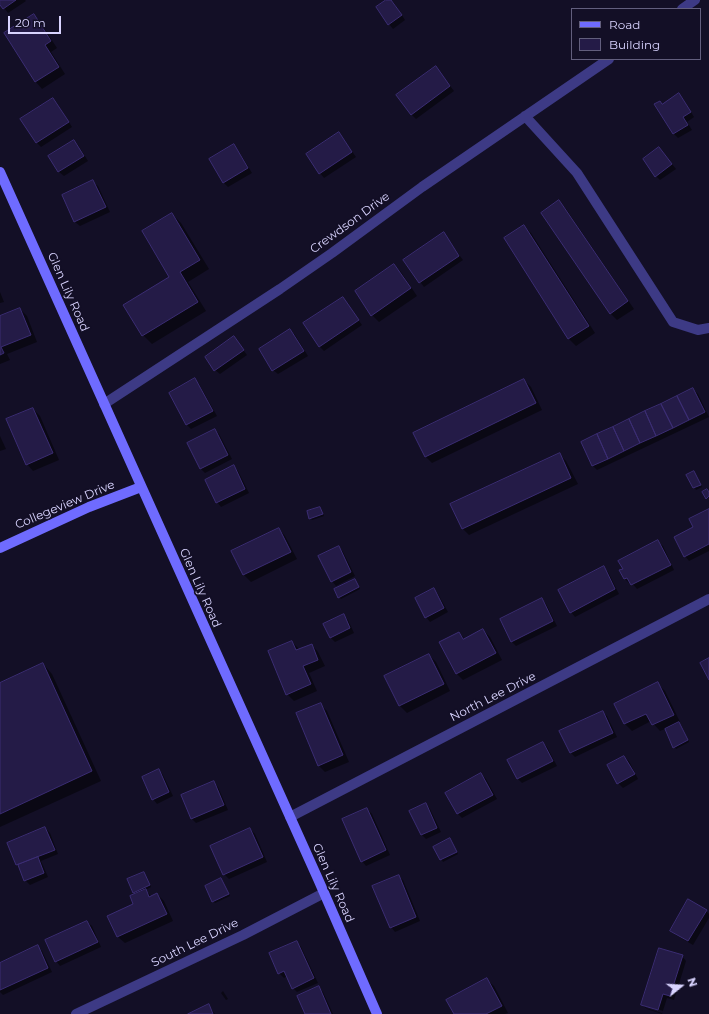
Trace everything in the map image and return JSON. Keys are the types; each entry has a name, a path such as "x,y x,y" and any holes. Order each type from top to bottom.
{"street":[{"path":"683,8 695,0"},
{"name":"Crewdson Drive","path":"104,404 286,285 422,187 608,60"},
{"path":"525,116 576,174 673,322 698,330 709,328"},
{"name":"Glen Lily Road","path":"0,172 377,1014"},
{"name":"Collegeview Drive","path":"0,548 89,507 141,487"},
{"name":"North Lee Drive","path":"290,817 709,600"},
{"name":"South Lee Drive","path":"76,1014 243,935 324,893"}],"building":[{"path":"0,0 16,0 3,9 0,5"},
{"path":"386,0 391,0 402,15 388,25 376,7"},
{"path":"34,14 51,41 45,45 59,67 35,82 4,33"},
{"path":"436,66 450,86 411,115 396,95"},
{"path":"679,93 691,112 683,117 688,125 673,134 654,104 660,101 662,104"},
{"path":"53,98 69,122 36,143 20,119"},
{"path":"339,132 352,152 319,174 306,154"},
{"path":"74,140 84,156 58,172 48,156"},
{"path":"234,144 248,168 223,183 209,159"},
{"path":"659,147 672,164 655,177 643,159"},
{"path":"93,180 106,207 74,222 62,195"},
{"path":"559,200 628,301 610,314 541,213"},
{"path":"172,213 200,260 180,272 198,302 142,336 123,305 169,277 142,231"},
{"path":"524,225 589,326 568,339 504,238"},
{"path":"444,232 459,256 419,283 403,260"},
{"path":"394,264 411,288 371,316 355,291"},
{"path":"343,297 359,320 319,347 303,323"},
{"path":"20,308 31,335 1,347 4,353 0,355 0,316"},
{"path":"290,329 304,351 272,371 259,349"},
{"path":"234,336 244,350 214,371 205,357"},
{"path":"195,378 213,411 186,425 169,393"},
{"path":"524,379 536,403 425,457 413,433"},
{"path":"693,388 705,412 689,420 677,396"},
{"path":"677,396 689,420 673,428 661,404"},
{"path":"661,404 673,428 656,436 645,411"},
{"path":"33,408 53,453 26,465 6,419"},
{"path":"645,411 656,436 640,443 629,419"},
{"path":"629,419 640,443 624,451 613,427"},
{"path":"613,427 624,451 608,459 597,434"},
{"path":"215,429 228,455 200,469 187,443"},
{"path":"597,434 608,459 592,466 581,442"},
{"path":"560,453 571,478 462,529 450,504"},
{"path":"234,465 245,489 216,503 205,480"},
{"path":"694,471 701,485 693,488 686,475"},
{"path":"707,489 709,496 706,499 702,492"},
{"path":"320,507 323,514 309,519 307,511"},
{"path":"709,509 709,544 684,557 674,537 693,527 689,519"},
{"path":"279,528 291,552 243,575 231,551"},
{"path":"658,540 671,565 631,585 627,578 624,579 619,570 623,569 618,561"},
{"path":"339,546 351,572 331,582 318,556"},
{"path":"604,566 615,589 570,613 558,590"},
{"path":"355,579 359,587 338,598 334,589"},
{"path":"434,588 444,608 425,618 415,598"},
{"path":"542,598 553,621 511,642 500,619"},
{"path":"344,614 350,628 330,638 323,624"},
{"path":"483,629 496,653 456,674 439,642 459,632 463,639"},
{"path":"292,641 296,650 312,644 318,660 303,666 311,684 286,695 268,651"},
{"path":"429,654 444,684 399,706 384,676"},
{"path":"709,658 709,680 700,663"},
{"path":"43,663 92,771 0,814 0,683"},
{"path":"658,682 674,715 652,725 646,714 624,724 614,704"},
{"path":"321,703 343,755 318,766 296,713"},
{"path":"603,711 613,733 570,753 559,731"},
{"path":"679,722 688,740 673,748 665,729"},
{"path":"543,742 553,761 517,779 507,760"},
{"path":"624,756 635,774 617,784 607,765"},
{"path":"159,769 169,792 152,800 142,777"},
{"path":"481,773 493,795 457,814 445,793"},
{"path":"214,781 224,805 191,819 181,795"},
{"path":"426,803 437,828 421,835 409,811"},
{"path":"367,808 386,850 361,862 342,819"},
{"path":"45,827 55,850 16,865 7,843"},
{"path":"250,828 263,857 223,875 210,846"},
{"path":"450,838 457,852 440,860 433,847"},
{"path":"38,857 44,873 24,881 18,865"},
{"path":"144,872 150,885 133,893 127,879"},
{"path":"399,875 416,917 390,928 372,886"},
{"path":"221,878 229,894 212,902 205,886"},
{"path":"146,889 149,897 157,893 167,914 117,937 107,916 133,904 130,896"},
{"path":"688,899 707,910 688,941 670,931"},
{"path":"87,921 98,942 55,962 45,940"},
{"path":"297,941 314,978 292,989 284,971 278,974 269,953"},
{"path":"38,945 48,968 0,990 0,963"},
{"path":"659,948 683,955 670,996 663,994 658,1010 641,1005"},
{"path":"487,978 502,1006 486,1014 454,1014 446,1000"},
{"path":"319,986 331,1014 305,1014 297,996"},
{"path":"209,1004 213,1014 188,1014"}]}
